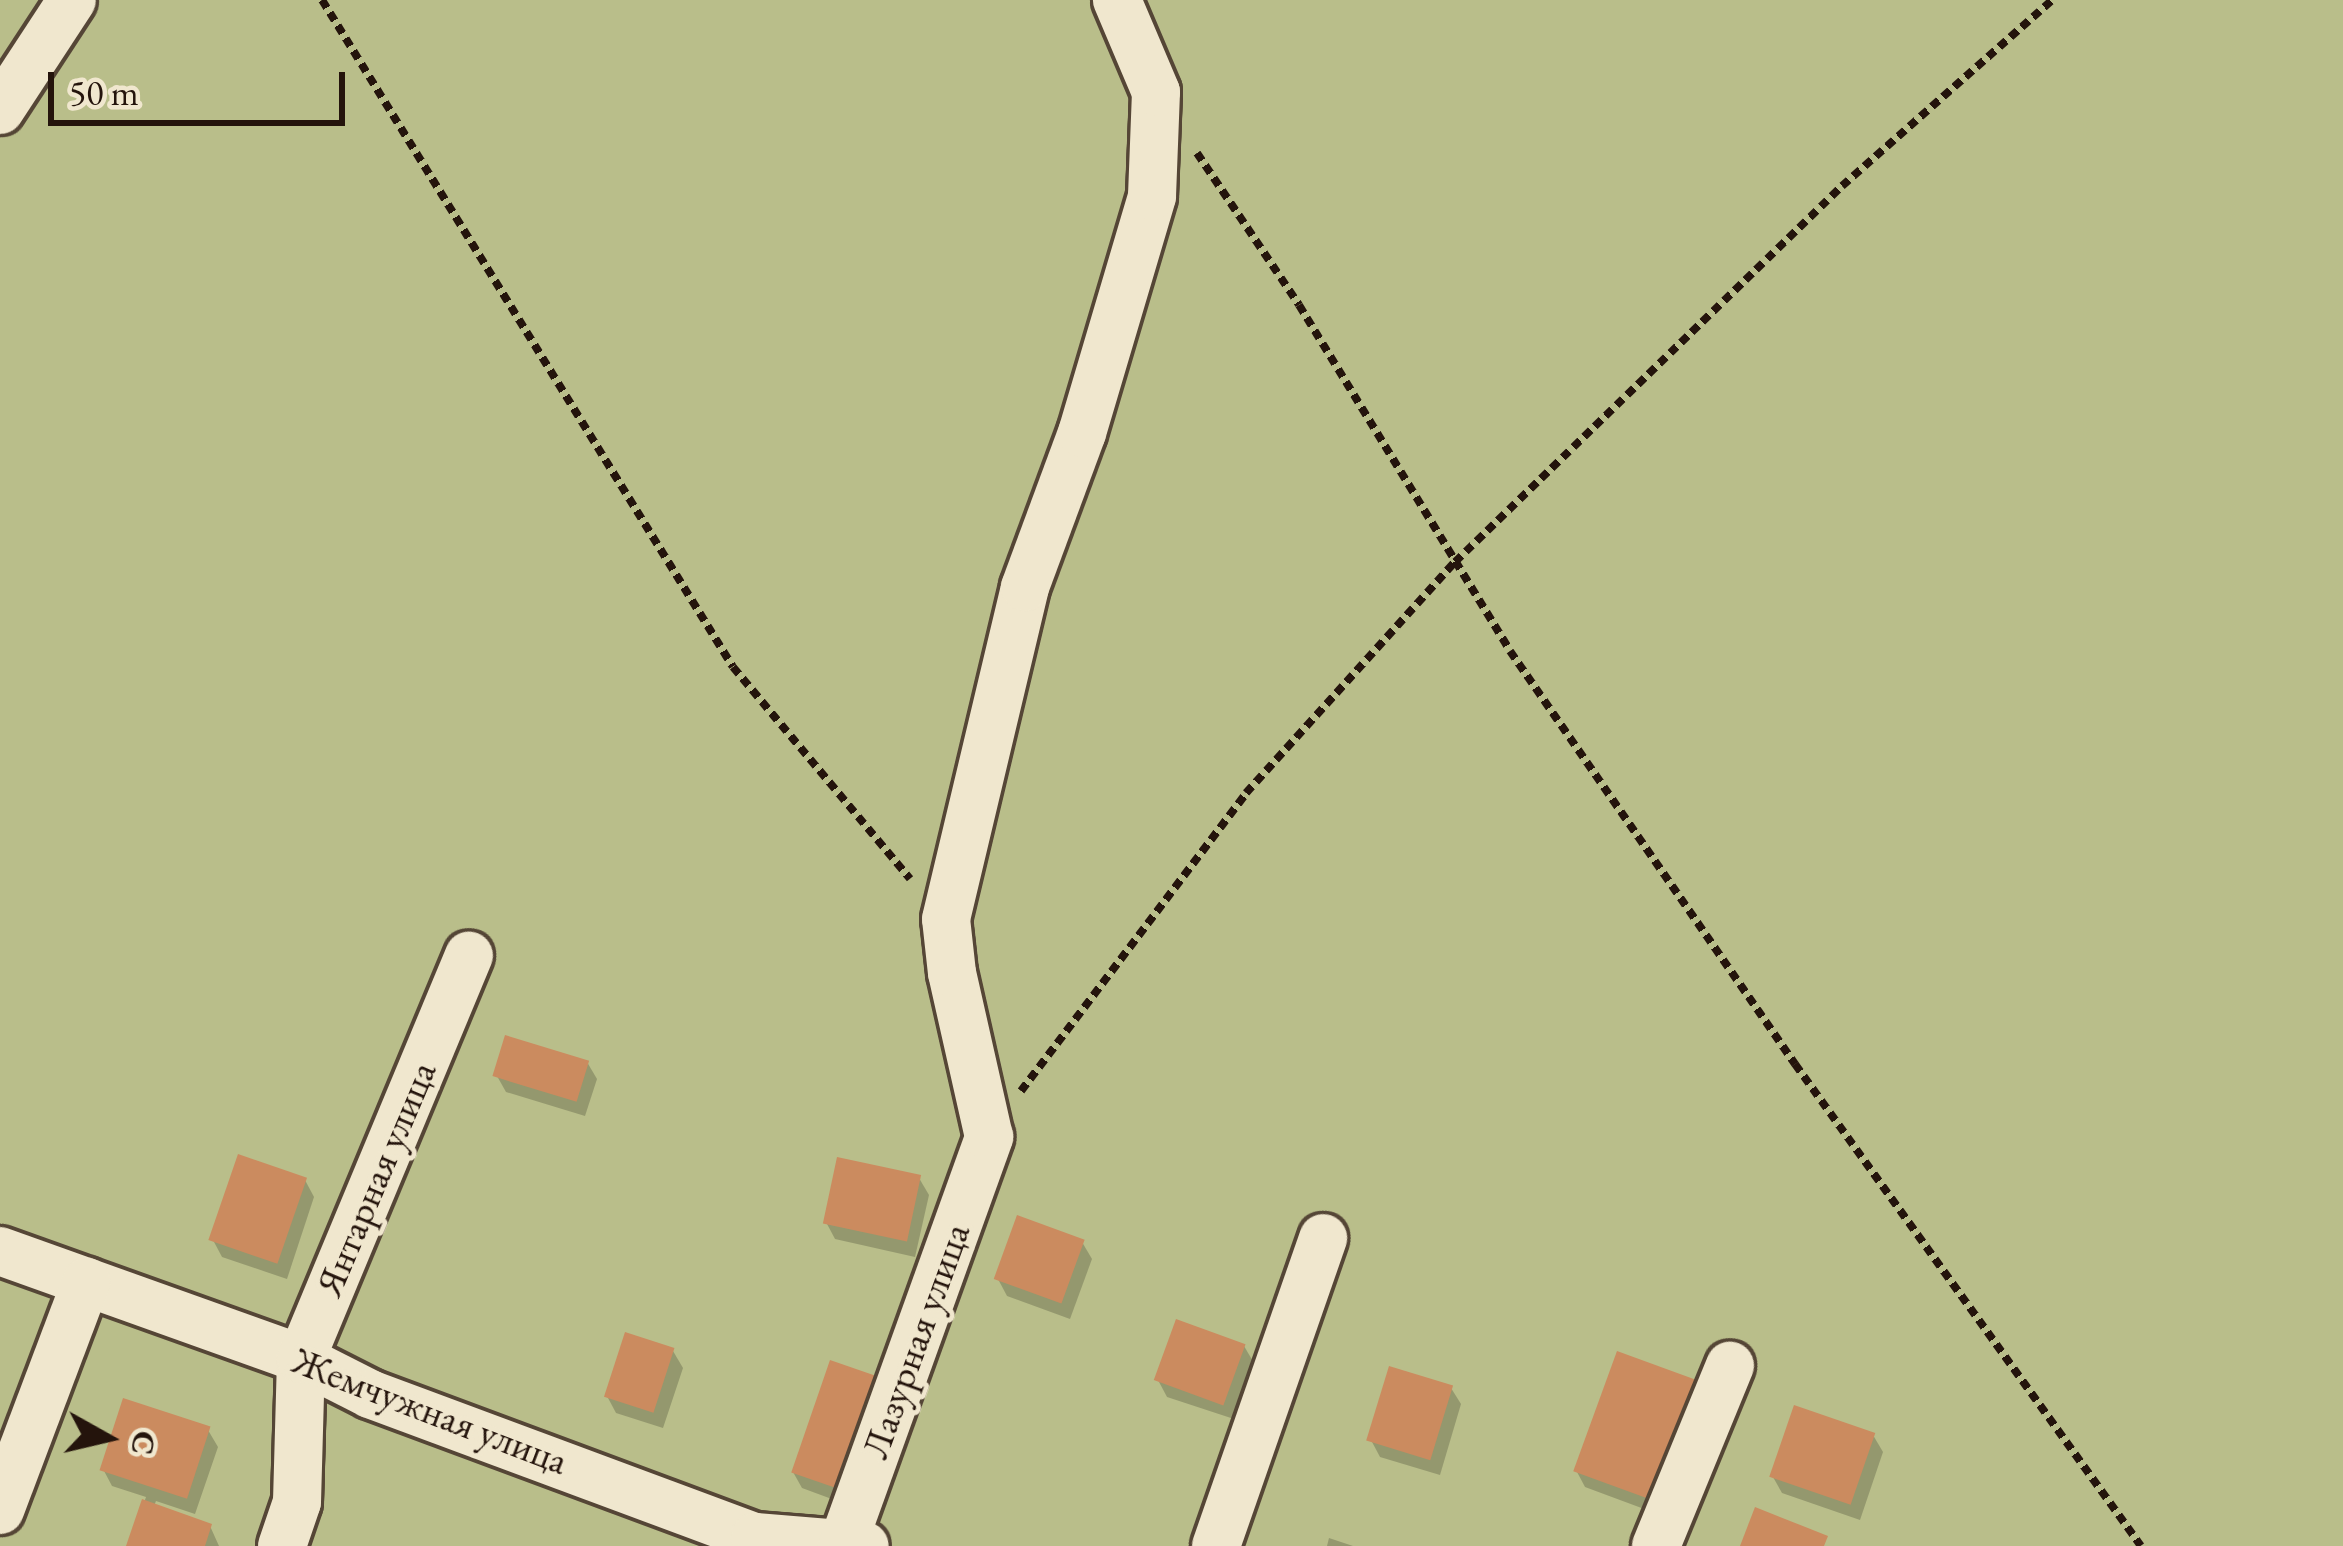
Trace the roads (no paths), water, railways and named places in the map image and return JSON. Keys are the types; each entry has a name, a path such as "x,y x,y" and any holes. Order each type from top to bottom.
{"street":[{"path":"0,110 72,0"},
{"name":"Лазурная улица","path":"850,1545 989,1136 952,974 946,919 1025,587 1096,389 1153,196 1156,92 1118,0"},
{"name":"Янтарная улица","path":"282,1546 297,1502 301,1359 469,956"},
{"path":"1216,1546 1323,1238"},
{"name":"Жемчужная улица","path":"0,1251 301,1359 370,1394 755,1537 850,1545"},
{"path":"0,1510 86,1282"},
{"path":"1656,1546 1730,1366"}]}
